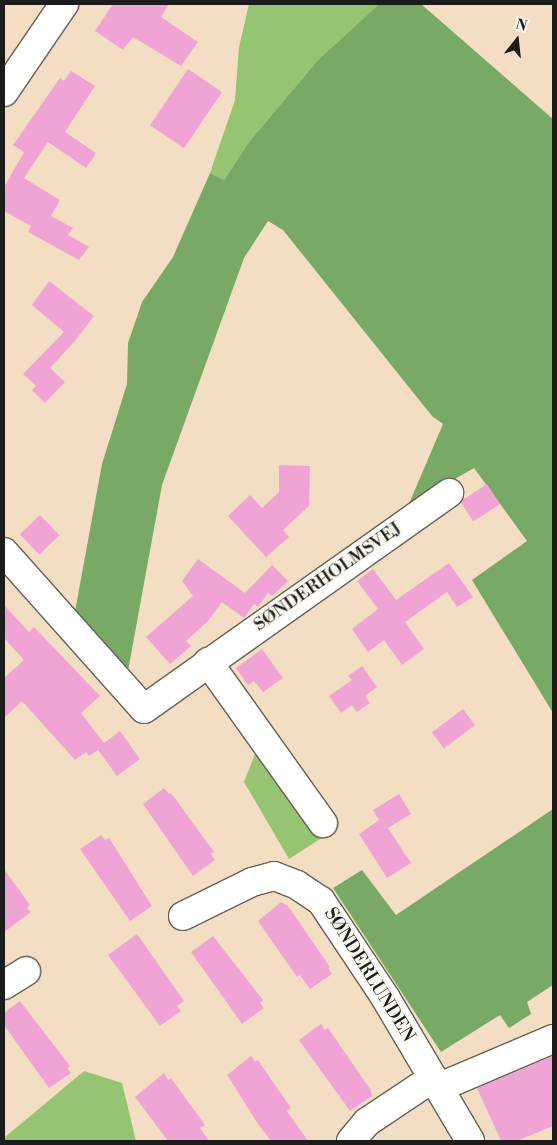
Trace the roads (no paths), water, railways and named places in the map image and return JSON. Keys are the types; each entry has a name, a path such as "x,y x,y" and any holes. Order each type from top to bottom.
{"street":[{"path":"4,92 64,4"},
{"name":"SØNDERHOLMSVEJ","path":"4,552 144,709 449,493"},
{"path":"208,662 323,823"},
{"name":"SØNDERLUNDEN","path":"183,916 252,882 274,876 297,885 322,901 385,997 437,1082 470,1141"},
{"path":"352,1141 367,1122 437,1082 553,1039"}]}
